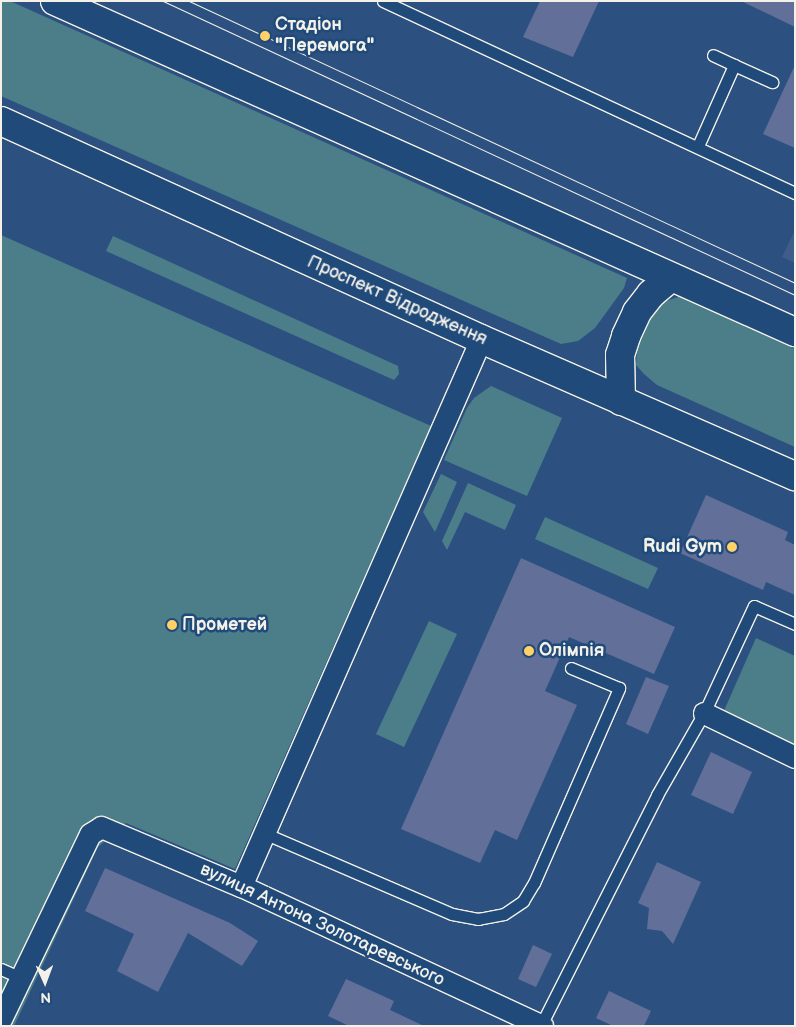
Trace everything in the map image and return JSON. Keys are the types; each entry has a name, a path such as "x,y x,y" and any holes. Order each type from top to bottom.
{"main road":[{"path":"54,1 670,278 795,332"},
{"name":"Проспект Відродження","path":"1,121 481,339 795,476"},
{"path":"621,400 620,355 626,336 637,312 651,294 670,278"}],"street":[{"path":"241,886 266,834 481,339"},
{"path":"704,713 795,757"},
{"name":"вулиця Антона Золотаревського","path":"21,978 90,834 101,827 241,886 541,1026"},
{"path":"1,1019 21,978"}],"lane":[{"path":"383,1 698,146 795,193"},
{"path":"713,55 772,82"},
{"path":"698,146 734,65"},
{"path":"541,1026 657,795 704,713 754,606 795,624"},
{"path":"266,834 452,914 478,919 504,914 523,901 534,883 619,688 572,668"},
{"path":"1,969 21,978"}],"shaded area":[{"path":"795,230 795,263 782,257"}],"green space":[{"path":"1,1 10,1 627,278 624,288 595,328 578,341 561,344 1,96"},
{"name":"Прометей","path":"1,235 431,426 235,869 126,823 98,847 14,1026 1,1026"},
{"path":"113,236 398,366 399,374 394,380 106,251"},
{"path":"681,296 795,349 795,447 657,385 636,365 637,349 654,311 660,303"},
{"path":"491,386 562,418 527,496 444,460 467,408 474,398"},
{"path":"441,474 457,482 435,532 423,512"},
{"path":"468,483 516,505 505,530 465,512 447,550 442,541"},
{"path":"545,517 658,568 648,589 535,539"},
{"path":"429,621 457,634 404,747 376,734"},
{"path":"756,638 795,656 795,747 723,713"}],"building":[{"path":"540,1 599,1 573,57 523,37"},
{"path":"741,1 795,1 795,27"},
{"path":"795,65 795,148 763,134"},
{"name":"Rudi Gym","path":"706,495 788,532 785,540 795,545 795,595 766,582 763,590 680,553"},
{"path":"521,558 675,627 654,674 569,637 545,691 577,705 517,840 495,830 480,863 401,829"},
{"path":"646,677 669,686 648,734 626,724"},
{"path":"711,752 752,772 733,814 691,795"},
{"path":"657,862 701,882 673,944 662,931 647,929 649,908 638,903"},
{"path":"105,868 230,923 258,941 242,966 188,933 158,992 117,971 134,934 85,911"},
{"path":"533,945 552,954 536,987 518,979"},
{"path":"346,979 394,1001 390,1010 424,1026 349,1026 328,1016"},
{"path":"609,991 651,1011 644,1026 613,1026 596,1018"}],"tram line":[{"path":"163,1 795,295"},
{"path":"189,1 795,283"}],"place":[{"name":"Стадіон \"Перемога\"","path":"265,36"},
{"name":"Rudi Gym","path":"732,547"},
{"name":"Прометей","path":"172,625"},
{"name":"Олімпія","path":"529,651"}]}
